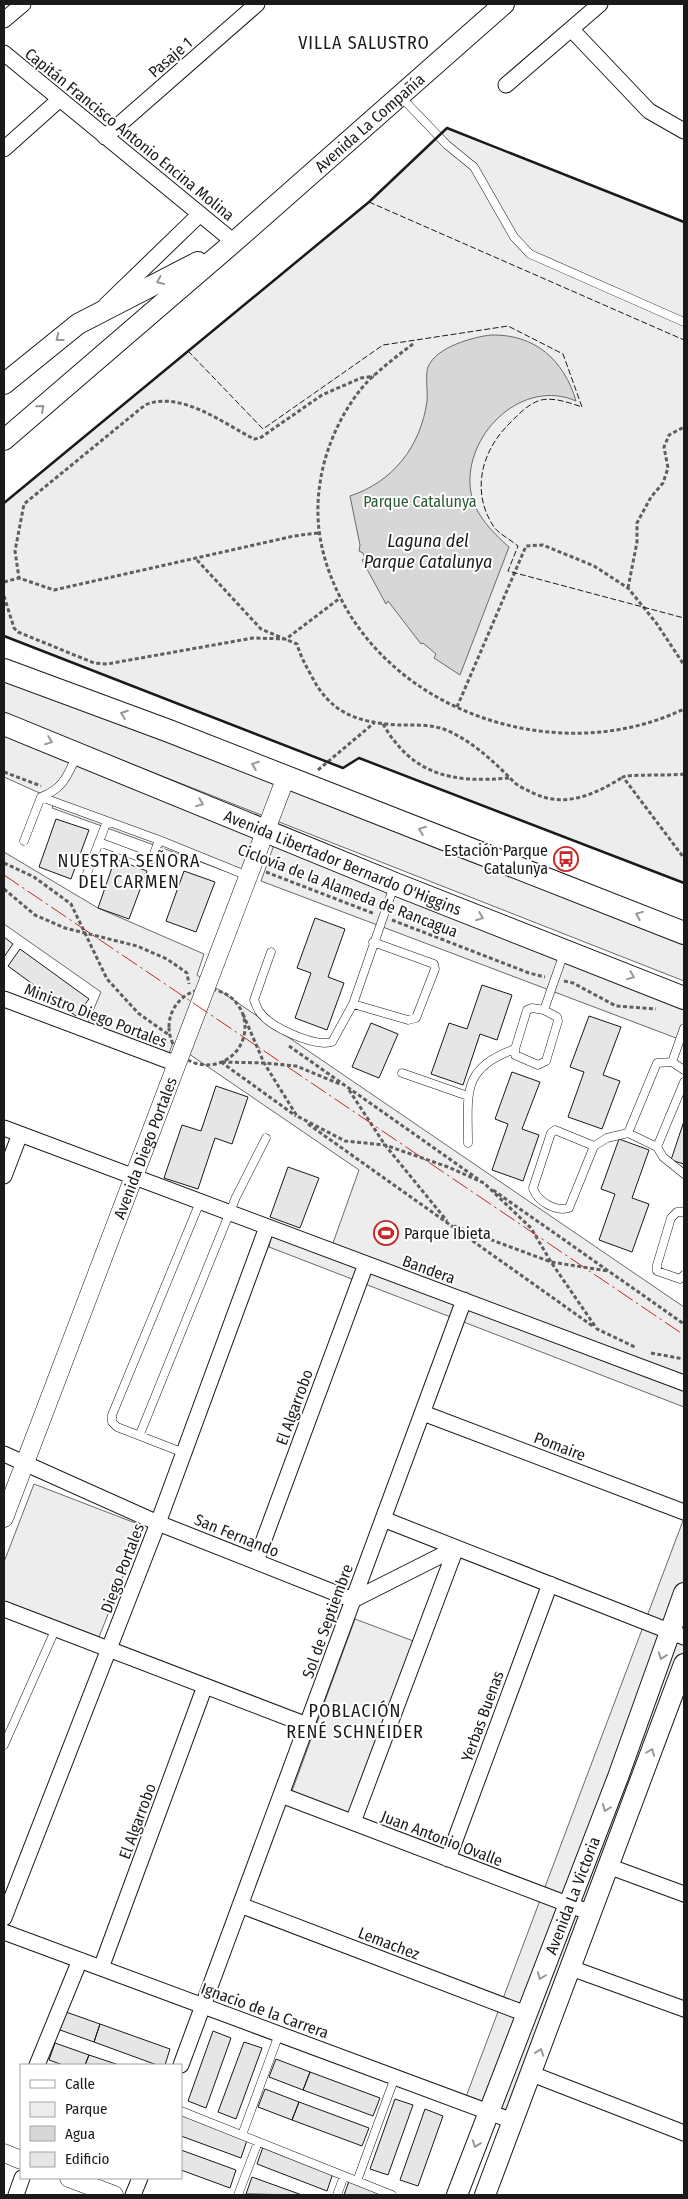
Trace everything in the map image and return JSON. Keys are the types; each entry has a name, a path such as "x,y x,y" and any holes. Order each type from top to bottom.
{"main road":[{"name":"Avenida La Compañía","path":"4,440 234,242 504,4"},
{"name":"Avenida La Compañía","path":"4,384 59,338 100,311 185,269 234,242"},
{"path":"4,670 295,780 684,933"},
{"name":"Avenida Libertador Bernardo O'Higgins","path":"4,724 395,884 684,998"},
{"name":"Avenida La Victoria","path":"457,2195 618,1777 677,1634 684,1593"},
{"name":"Avenida La Victoria","path":"487,2195 684,1664"}],"street":[{"path":"4,20 23,4"},
{"name":"Pasaje 1","path":"105,137 257,4"},
{"path":"506,85 600,4"},
{"path":"571,29 649,111 684,131"},
{"name":"Capitán Francisco Antonio Encina Molina","path":"4,53 234,242"},
{"path":"4,149 60,99"},
{"path":"100,311 200,214"},
{"name":"Avenida Diego Portales","path":"4,1518 266,830 295,780"},
{"name":"Ministro Diego Portales","path":"4,999 176,1064"},
{"name":"Bandera","path":"4,1128 684,1383"},
{"path":"4,1176 20,1134"},
{"name":"Diego Portales","path":"4,1918 110,1650 267,1227"},
{"name":"El Algarrobo","path":"256,1561 366,1264"},
{"name":"Sol de Septiembre","path":"181,2064 464,1300"},
{"name":"Pomaire","path":"423,1413 684,1512"},
{"name":"San Fernando","path":"4,1454 158,1523 353,1600"},
{"path":"383,1520 677,1634"},
{"path":"353,1600 456,1548"},
{"path":"353,1822 456,1548"},
{"name":"Yerbas Buenas","path":"448,1859 550,1584"},
{"path":"4,1609 307,1725"},
{"name":"El Algarrobo","path":"101,1968 205,1686"},
{"name":"Juan Antonio Ovalle","path":"281,1795 591,1913"},
{"path":"608,1866 684,1894"},
{"name":"Lemachez","path":"240,1905 526,2014"},
{"name":"Ignacio de la Carrera","path":"4,1932 514,2121"},
{"path":"37,2064 80,1960"},
{"path":"571,1968 684,2009"},
{"path":"532,2074 684,2133"},
{"path":"4,2153 20,2160"},
{"path":"16,2195 22,2179"},
{"path":"72,2179 114,2195"},
{"path":"133,2195 140,2179"}],"lane":[{"path":"400,95 447,145 474,167 514,237 530,254 684,322"},
{"path":"24,841 41,797 55,791 66,779 78,753"},
{"path":"41,797 250,872"},
{"path":"86,876 107,821"},
{"path":"99,842 147,860 152,859 159,840"},
{"path":"271,952 254,1000 259,1012 271,1022 312,1043 324,1044 332,1042 353,1004 373,942 395,884"},
{"path":"353,1004 408,1020 416,1018 436,969 429,960 373,942"},
{"path":"544,1010 565,950"},
{"path":"532,1008 544,1010 557,1017 558,1022 546,1061 538,1065 515,1055 514,1049 528,1010 532,1008"},
{"path":"672,1062 684,1028"},
{"path":"468,1143 468,1096 478,1069 494,1056 514,1049"},
{"path":"628,1133 653,1067 661,1061 672,1062 684,1070"},
{"path":"402,1073 468,1096"},
{"path":"657,1147 684,1082"},
{"path":"594,1146 555,1130 551,1133 533,1188 541,1202 564,1210 569,1208 594,1146 607,1138 628,1133 657,1147 668,1162 684,1174"},
{"path":"140,1434 230,1213 266,1138"},
{"path":"184,1453 140,1434 117,1427 112,1422 112,1415 200,1202"},
{"path":"684,1212 678,1212 671,1218 657,1265 657,1270 662,1274 680,1279 684,1275"},
{"path":"4,1745 56,1628"},
{"path":"242,2135 279,2034"},
{"path":"358,2181 395,2077"},
{"path":"182,2111 392,2195"},
{"path":"238,2195 258,2142"},
{"path":"337,2195 344,2176"}],"path":[{"path":"414,344 374,376 343,416 329,447 318,492 318,533 324,558 340,598 370,644 406,677 457,707 502,724 566,734 632,727 657,721 684,710"},
{"path":"19,578 16,550 24,504 145,405 164,400 183,402 254,439 260,438 322,395 361,378 374,376"},
{"path":"628,588 637,542 637,522 651,497 663,483 668,468 664,447 668,435 684,427"},
{"path":"4,582 19,578 54,590 294,536 318,533"},
{"path":"457,707 526,546 543,545 594,566 628,588 684,665"},
{"path":"196,559 261,630 297,644 300,656 317,689 329,702 349,715 375,723 433,726 444,729 478,749 510,778 535,794 566,801 601,790 623,776 630,774 662,776 684,774"},
{"path":"4,596 14,628 18,632 100,664 253,638 286,639 340,598"},
{"path":"295,780 375,723"},
{"path":"383,723 401,750 435,773 464,780 510,778"},
{"path":"4,772 55,791"},
{"path":"623,776 684,858"},
{"path":"4,863 34,877 71,904 107,979 138,1013 169,1035"},
{"name":"Ciclovía de la Alameda de Rancagua","path":"250,872 382,917 529,974 573,983 616,1006 661,1009"},
{"path":"4,888 34,915 65,928 137,946 167,959 187,973 190,992"},
{"path":"251,1020 243,1014 264,1063 298,1116 345,1141 385,1145 448,1167 484,1183 531,1228 551,1262 597,1329 638,1348"},
{"path":"283,1042 684,1324"},
{"path":"608,1271 551,1262 449,1224 385,1145 347,1087 296,1066 221,1062 298,1116 449,1224 621,1346"},
{"path":"646,1352 684,1359"}],"green space":[{"name":"Parque Catalunya","path":"447,128 684,222 684,883 359,758 343,768 4,636 4,503 369,202"},
{"path":"4,678 684,941 684,981 4,714"},
{"path":"4,734 256,833 239,876 52,808 55,800 4,777"},
{"path":"275,842 684,1007 684,1041 261,881"},
{"name":"Parque Ibieta","path":"4,852 98,908 204,954 197,975 684,1307 684,1407 269,1247 271,1236 328,1257 359,1170 173,1043 166,1061 84,1032 101,992 4,924"},
{"path":"34,1484 143,1526 99,1637 4,1601 4,1562"},
{"path":"684,1518 684,1664 513,2121 464,2102"},
{"path":"355,1619 416,1642 349,1825 288,1802"}],"water":[{"name":"Laguna del Parque Catalunya","path":"491,335 521,339 546,352 564,373 576,401 556,396 537,397 519,403 502,414 478,446 472,465 471,495 483,520 509,547 460,675 434,658 436,654 423,643 421,644 388,601 386,604 362,560 365,558 363,553 359,551 360,545 350,496 379,482 392,472 411,447 424,417 427,401 427,370 432,360 456,344"}],"building":[{"path":"56,819 89,830 71,879 39,867"},
{"path":"115,859 147,871 129,919 98,908"},
{"path":"184,871 215,882 196,932 166,921"},
{"path":"315,918 345,929 328,977 344,983 327,1030 295,1018 311,973 297,968"},
{"path":"4,937 13,944 4,957"},
{"path":"20,949 89,999 76,1016 8,966"},
{"path":"482,985 512,995 497,1040 480,1034 463,1085 431,1074 449,1023 467,1029"},
{"path":"589,1016 621,1027 603,1075 620,1081 602,1129 568,1117 584,1072 570,1067"},
{"path":"371,1023 398,1034 379,1078 352,1067"},
{"path":"512,1072 540,1082 522,1129 539,1135 523,1181 492,1170 508,1124 495,1119"},
{"path":"216,1086 248,1097 232,1144 215,1138 198,1189 164,1178 182,1125 201,1131"},
{"path":"684,1121 684,1164 671,1160"},
{"path":"619,1139 649,1150 632,1198 649,1204 632,1252 599,1240 615,1194 601,1189"},
{"path":"288,1167 319,1178 300,1228 270,1217"},
{"path":"66,2012 100,2024 94,2042 60,2030"},
{"path":"100,2024 170,2049 165,2064 154,2064 94,2042"},
{"path":"213,2031 231,2038 206,2108 188,2101"},
{"path":"244,2042 262,2048 236,2119 218,2112"},
{"path":"55,2043 89,2055 85,2064 60,2064 49,2060"},
{"path":"89,2055 116,2064 85,2064"},
{"path":"276,2059 310,2072 303,2090 269,2077"},
{"path":"310,2072 380,2098 373,2116 303,2090"},
{"path":"265,2089 299,2102 292,2120 258,2107"},
{"path":"395,2099 413,2105 388,2175 370,2169"},
{"path":"299,2102 369,2128 362,2146 292,2120"},
{"path":"425,2109 443,2116 418,2186 400,2180"},
{"path":"182,2115 247,2140 241,2158 182,2136"},
{"path":"263,2147 333,2173 327,2191 257,2164"},
{"path":"182,2150 236,2170 230,2188 182,2170"},
{"path":"252,2177 302,2195 246,2194"},
{"path":"349,2181 388,2195 344,2195"}],"fence":[{"path":"369,202 684,340"},
{"path":"188,351 263,429 383,345 508,326 563,354 582,407 551,399 531,404 518,414 498,437 485,461 481,487 487,514 496,530 518,546 508,571 684,618"}],"wall":[{"path":"4,503 369,202 447,128 684,222"},
{"path":"4,636 343,768 359,758 684,883"}],"power":[{"path":"4,875 684,1335"}],"place":[{"name":"Estación Parque Catalunya","path":"566,859"},
{"name":"Parque Ibieta","path":"386,1233"}],"district":[{"name":"VILLA SALUSTRO","path":"364,43"},
{"name":"NUESTRA SEÑORA DEL CARMEN","path":"129,871"},
{"name":"POBLACIÓN RENÉ SCHNEIDER","path":"355,1721"}]}
